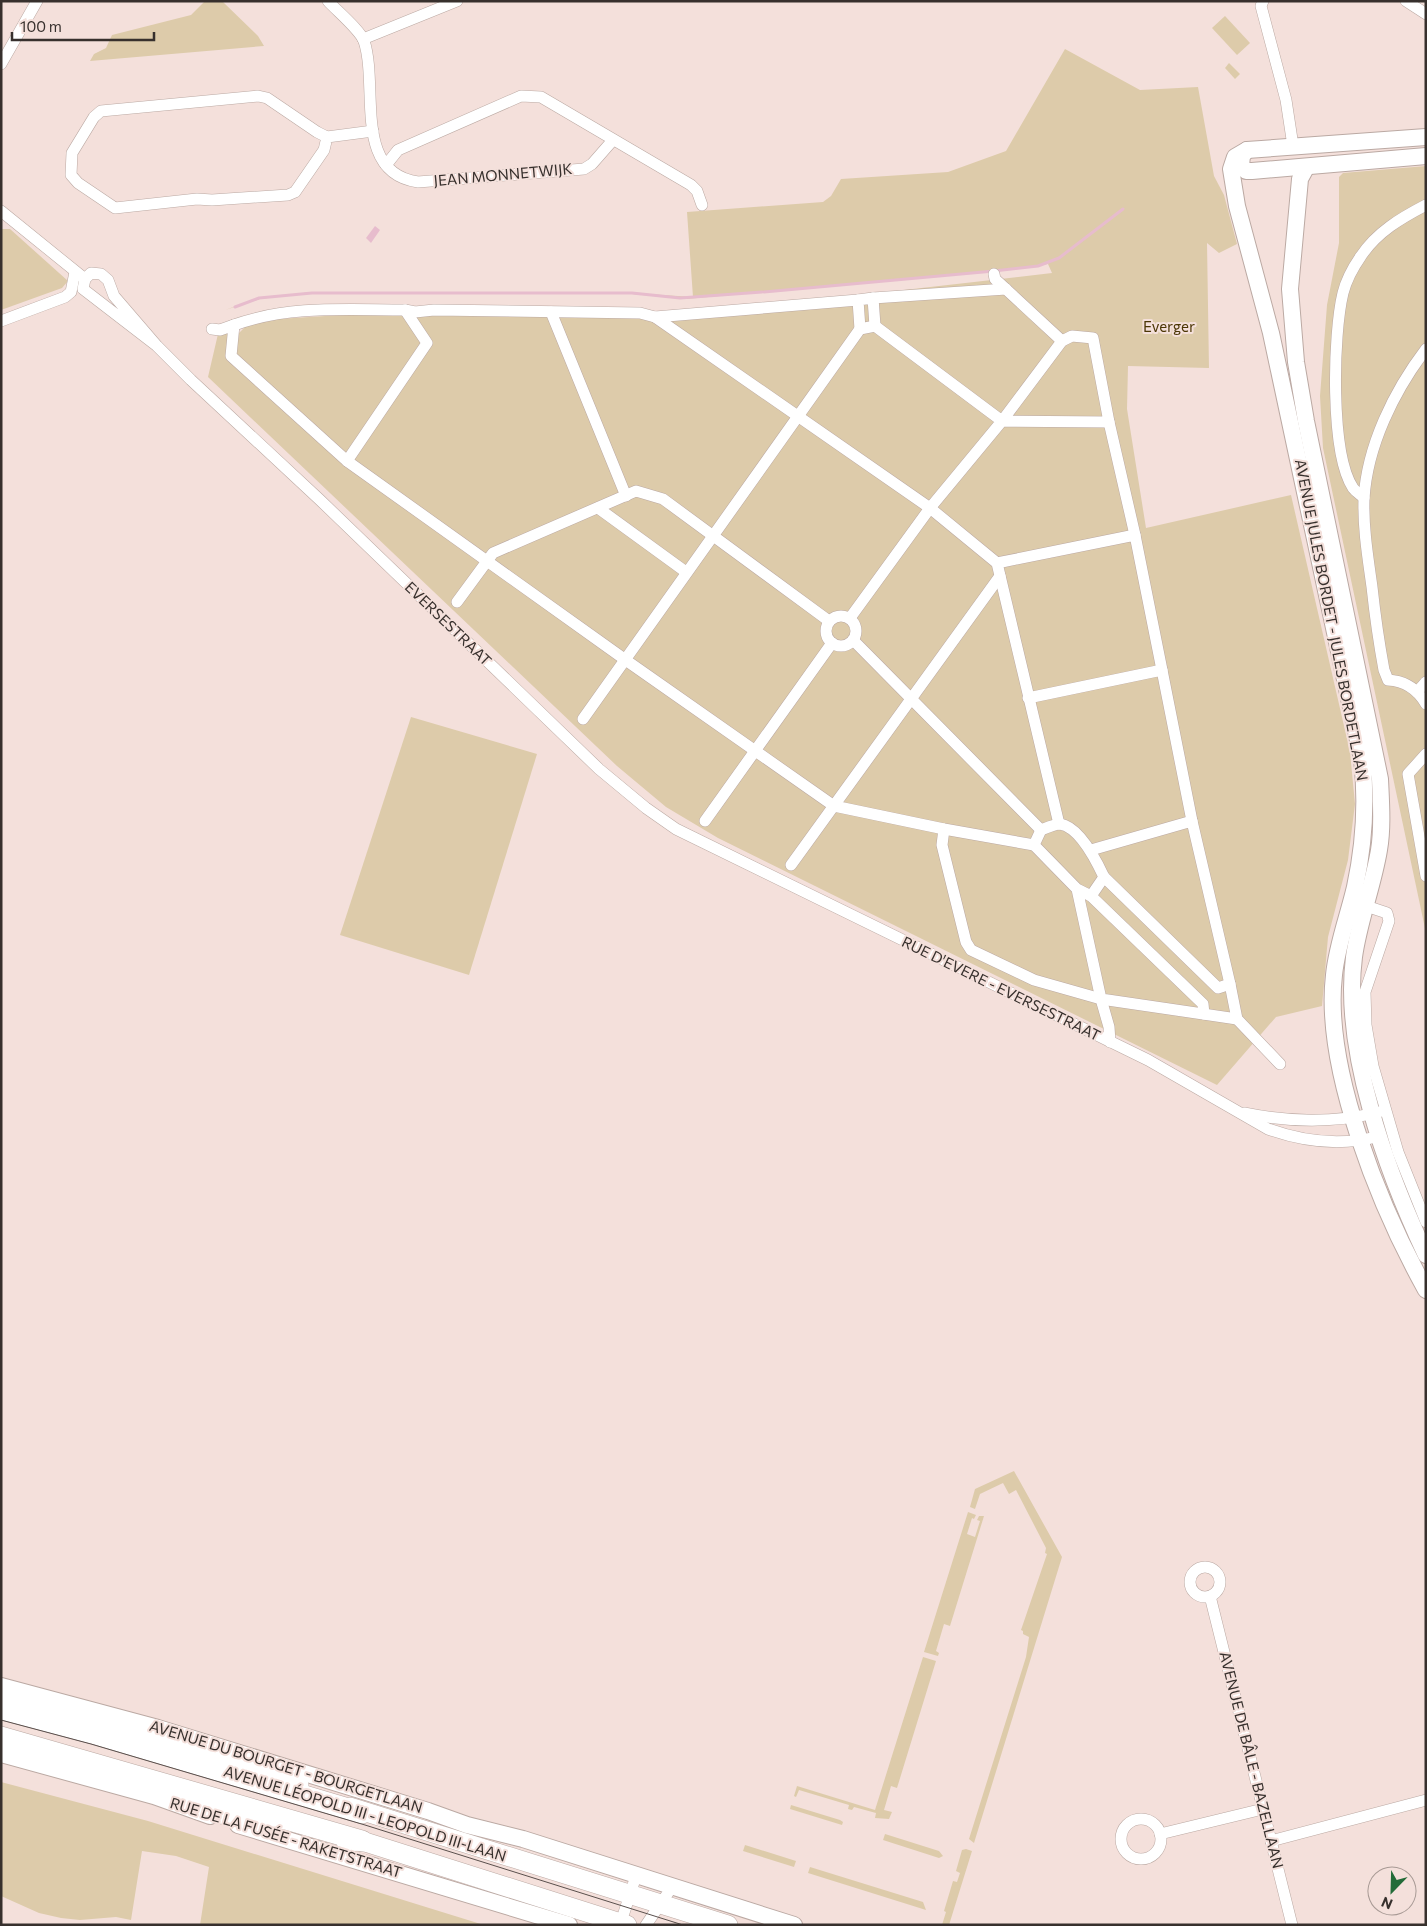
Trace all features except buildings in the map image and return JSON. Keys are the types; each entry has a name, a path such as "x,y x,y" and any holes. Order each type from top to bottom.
{"highway":[{"name":"AVENUE LÉOPOLD III - LEOPOLD III-LAAN","path":"1,1709 92,1733 362,1813"},
{"name":"AVENUE LÉOPOLD III - LEOPOLD III-LAAN","path":"1,1737 362,1841"}],"main road":[{"path":"1426,137 1247,150 1241,162 1246,171 1306,168 1348,162 1426,156"},
{"path":"1345,143 1348,162"},
{"name":"AVENUE JULES BORDET - JULES BORDETLAAN","path":"1247,150 1240,153 1233,161 1232,178 1237,206 1271,333 1362,760 1365,816 1360,856 1338,949 1334,976 1333,1010 1339,1065 1354,1118 1391,1220 1426,1290"},
{"name":"AVENUE JULES BORDET - JULES BORDETLAAN","path":"1306,168 1300,178 1292,254 1291,320 1306,420 1380,779 1382,817 1379,849 1354,957 1352,1003 1356,1043 1380,1112 1380,1136 1404,1206 1426,1255"},
{"path":"1350,901 1366,906"},
{"name":"AVENUE DU BOURGET - BOURGETLAAN","path":"1,1686 158,1728 428,1811 467,1825 568,1853 785,1923"},
{"path":"1,1696 262,1771 362,1813"},
{"name":"RUE DE LA FUSÉE - RAKETSTRAAT","path":"1,1754 198,1810 209,1816 569,1925"},
{"path":"198,1810 291,1826 341,1842 362,1841"},
{"name":"AVENUE LÉOPOLD III - LEOPOLD III-LAAN","path":"362,1813 728,1925"},
{"name":"AVENUE LÉOPOLD III - LEOPOLD III-LAAN","path":"362,1841 623,1924"},
{"path":"530,1864 568,1853"},
{"path":"691,1893 707,1918"}],"street":[{"path":"1,64 37,1"},
{"path":"328,1 363,39 457,1"},
{"path":"1406,1 1426,14"},
{"path":"1262,4 1286,102 1293,146"},
{"name":"JEAN MONNETWIJK","path":"363,39 377,151 386,165 404,180 418,182 584,169 592,164 613,140"},
{"path":"327,136 324,150 296,190 288,195 212,200 197,198 116,208 78,183 71,175 72,153 94,117 101,111 258,96 267,98 317,132 327,136 373,131"},
{"path":"386,165 398,150 521,96 542,97 691,185 697,190 702,205"},
{"path":"1364,498 1353,488 1343,458 1337,422 1336,355 1343,293 1361,256 1390,226 1426,204"},
{"name":"EVERSESTRAAT","path":"1,211 157,346 613,781 676,829 761,873"},
{"name":"EVERSESTRAAT","path":"81,280 92,273 101,274 108,280 114,296 157,346"},
{"path":"994,274 995,280 1062,341"},
{"path":"1,321 65,297 81,280"},
{"path":"655,317 873,298 1006,289"},
{"path":"873,298 875,326"},
{"path":"583,719 860,328 858,300"},
{"path":"347,460 427,343 405,310"},
{"path":"212,329 220,330 259,316 286,311 640,312 655,317 930,508 997,563 1059,824"},
{"path":"552,312 626,496"},
{"path":"234,325 231,356 347,460 625,660 834,806 944,829 1034,845 1077,889 1091,896 1203,1009"},
{"path":"860,328 875,326 1002,421 1109,422"},
{"path":"850,618 930,508 1002,421 1062,341 1072,336 1092,338 1135,535 1192,821 1237,1019"},
{"path":"1426,349 1409,371 1385,418 1368,473 1364,498 1364,527 1380,647 1388,680 1410,686 1426,704"},
{"path":"457,602 493,553 636,491 663,499 829,621"},
{"path":"598,508 686,572"},
{"path":"997,563 1135,535"},
{"path":"791,865 1000,576"},
{"path":"842,615 850,618 856,626 853,640 841,646 832,642 826,630 829,621 842,615"},
{"path":"853,640 1041,830"},
{"path":"705,821 832,642"},
{"path":"1028,698 1162,670"},
{"path":"1417,692 1426,682"},
{"path":"1426,754 1408,774 1426,876"},
{"path":"1091,850 1192,821"},
{"path":"1034,845 1041,830 1059,824 1070,828 1091,850 1104,877 1218,988"},
{"path":"944,829 942,845 966,942 971,950 1041,982 1101,998 1203,1009 1237,1019 1280,1064"},
{"name":"RUE D'EVERE - EVERSESTRAAT","path":"761,873 1175,1074 1257,1124 1284,1135 1316,1141 1362,1141 1380,1136"},
{"path":"1091,896 1104,877"},
{"path":"1077,889 1109,1027 1110,1042"},
{"name":"AVENUE JULES BORDET - JULES BORDETLAAN","path":"1366,906 1387,913 1388,924 1365,992 1368,1041 1380,1112 1426,1222"},
{"path":"1203,1009 1218,988 1230,984"},
{"name":"RUE D'EVERE - EVERSESTRAAT","path":"1237,1111 1294,1119 1354,1118 1380,1112"},
{"name":"AVENUE DE BÂLE - BAZELLAAN","path":"1210,1596 1292,1925"},
{"path":"1272,1841 1426,1800"},
{"path":"1160,1834 1263,1809"},
{"path":"623,1924 636,1876"},
{"path":"646,1925 672,1886"}],"green space":[{"path":"205,1 222,1 258,36 264,46 90,61 94,54 106,48 112,35 191,15"},
{"path":"1225,16 1250,43 1237,55 1212,28"},
{"name":"Everger","path":"1065,49 1140,90 1198,87 1214,176 1224,195 1237,244 1219,253 1207,243 1209,368 1128,366 1127,409 1146,528 1291,495 1350,752 1355,804 1348,860 1328,937 1322,1006 1276,1017 1217,1085 718,838 666,807 617,766 208,377 218,334 239,333 245,327 262,320 357,314 417,316 642,316 860,295 1052,273 1048,264 994,271 686,299 632,294 299,294 260,299 225,310 259,298 312,292 632,293 693,297 687,212 823,202 831,196 841,179 948,172 1006,151"},
{"path":"1229,63 1240,74 1235,79 1225,68"},
{"path":"1426,166 1426,933 1323,448 1320,396 1327,305 1339,243 1339,177 1343,173"},
{"path":"1,229 10,229 68,281 62,288 1,310"},
{"path":"411,717 537,754 469,975 340,935"},
{"path":"1014,1471 1062,1557 974,1843 969,1839 1026,1657 1029,1637 1023,1634 1021,1630 1047,1554 1045,1553 1046,1548 1016,1490 1009,1494 1003,1483 980,1494 975,1509 970,1507 975,1489"},
{"path":"968,1512 976,1515 974,1519 972,1518 967,1534 975,1537 980,1521 977,1520 979,1516 984,1516 950,1626 944,1624 936,1651 939,1653 938,1656 924,1652"},
{"path":"923,1657 936,1661 897,1788 891,1786 884,1810 892,1812 889,1819 875,1818 876,1813 854,1807 852,1810 848,1809 849,1805 799,1790 796,1797 794,1796 797,1786 875,1810"},
{"path":"1,1782 148,1821 484,1925 200,1925 209,1867 176,1856 142,1851 131,1920 116,1917 80,1920 39,1913 1,1896"},
{"path":"791,1805 840,1820 843,1822 842,1825 790,1809"},
{"path":"885,1834 939,1851 943,1856 939,1858 883,1840"},
{"path":"745,1845 796,1861 794,1867 743,1851"},
{"path":"962,1850 972,1851 949,1925 942,1925 953,1881 957,1882 960,1873 956,1871"},
{"path":"810,1867 923,1902 926,1910 808,1873"}],"shaded area":[{"path":"375,226 380,230 371,243 366,238"}],"waterway":[{"path":"764,292 1038,266 1059,258 1123,209"},
{"path":"235,307 259,298 312,293 632,293 680,298 762,292"}],"tram line":[{"path":"1,1720 91,1744 365,1825 683,1925"}]}
